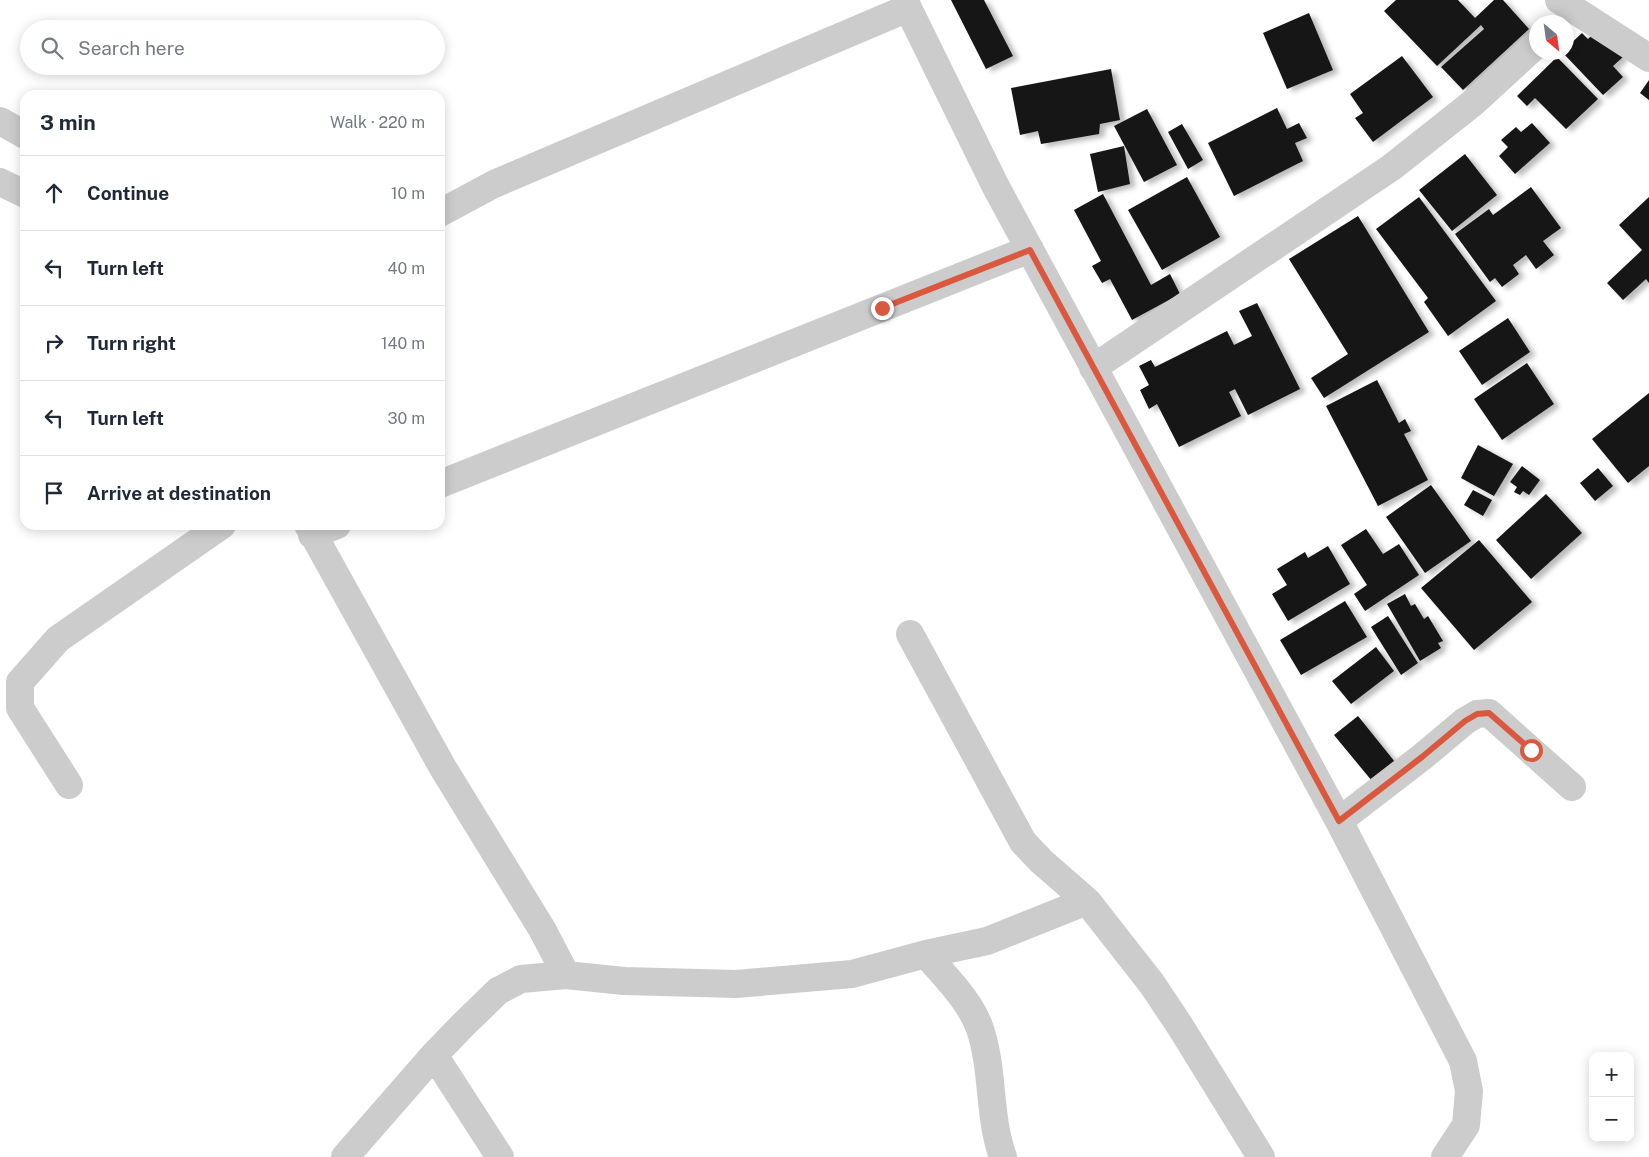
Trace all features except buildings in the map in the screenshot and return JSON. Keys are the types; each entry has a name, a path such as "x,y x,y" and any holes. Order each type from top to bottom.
{"street":[{"path":"445,210 494,184 906,4 992,178 1339,821 1463,1061 1469,1090 1466,1125 1445,1157"},
{"path":"1565,10 1649,58"},
{"path":"1093,368 1392,167 1474,102 1529,51"},
{"path":"0,121 20,132"},
{"path":"0,182 20,192"},
{"path":"445,482 1030,250"},
{"path":"69,785 20,708 20,682 58,638 215,530"},
{"path":"320,530 442,768 542,930 566,975"},
{"path":"910,634 1024,842 1041,861 1087,902 1152,984 1261,1157"},
{"path":"1339,821 1465,721 1477,714 1489,713 1572,787"},
{"path":"345,1157 434,1055 498,991 521,979 566,975 624,981 736,984 852,974 926,954 987,941 1087,902"},
{"path":"926,954 967,1003 979,1028 988,1068 997,1141 1003,1157"},
{"path":"434,1055 500,1157"}],"route":[{"path":"882,308 1030,250 1339,821 1465,721 1477,714 1489,713 1531,750"}]}
